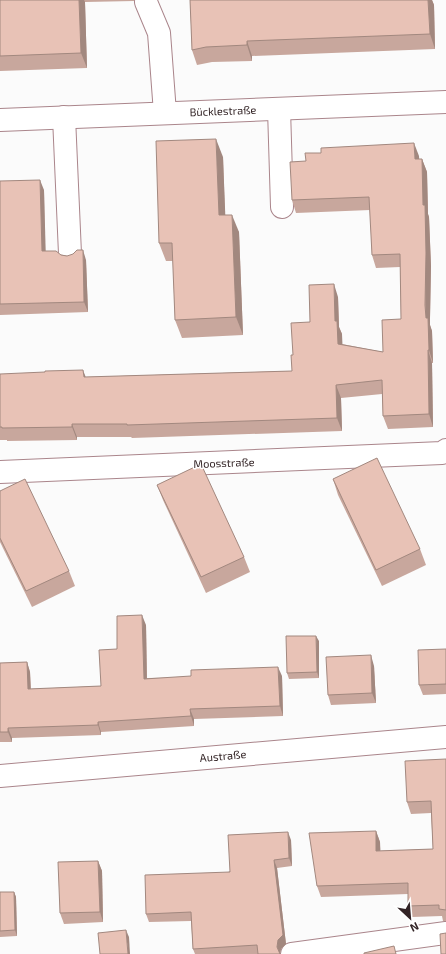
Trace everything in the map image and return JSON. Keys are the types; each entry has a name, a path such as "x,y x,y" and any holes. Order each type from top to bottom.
{"street":[{"path":"146,2 159,34 165,113"},
{"name":"Bücklestraße","path":"0,120 446,102"},
{"path":"279,109 282,207"},
{"path":"64,117 70,254"},
{"name":"Moosstraße","path":"0,472 434,454 442,453 446,450"},
{"name":"Austraße","path":"0,776 446,736"},
{"path":"292,954 446,933"}],"building":[{"path":"0,0 79,0 81,53 0,56"},
{"path":"190,0 428,0 430,34 247,41 247,45 206,47 192,50"},
{"path":"216,139 219,215 232,215 236,317 175,320 172,243 159,243 156,141"},
{"path":"414,143 415,159 422,159 423,205 425,205 425,305 426,318 428,318 429,414 383,416 382,380 336,385 337,418 127,425 72,424 72,427 0,427 0,374 83,370 84,377 292,371 291,355 293,355 291,323 310,322 309,285 334,284 335,321 337,321 338,344 383,352 382,320 401,319 400,254 372,255 369,197 292,200 290,162 306,161 305,153 321,153 321,148"},
{"path":"40,180 42,251 56,251 61,255 67,256 73,254 77,250 83,250 84,302 0,304 0,181"},
{"path":"377,458 420,549 376,570 333,479"},
{"path":"201,464 244,557 201,577 157,485"},
{"path":"25,479 69,571 26,591 0,538 0,491"},
{"path":"142,615 144,679 191,676 191,670 278,667 280,706 190,709 191,716 98,722 98,725 8,728 8,732 0,732 0,663 27,662 28,689 101,686 99,650 117,649 117,616"},
{"path":"286,636 316,636 317,672 287,673"},
{"path":"446,649 446,684 419,685 418,650"},
{"path":"371,655 372,693 328,695 326,657"},
{"path":"446,759 446,910 439,909 439,905 408,906 408,883 317,886 309,833 376,831 376,851 433,849 431,801 407,802 405,761"},
{"path":"288,832 289,858 274,860 283,935 278,940 277,947 280,954 258,954 257,945 193,949 191,912 146,914 145,875 230,872 228,835"},
{"path":"98,861 100,912 60,913 58,862"},
{"path":"0,892 14,892 15,930 0,931"},
{"path":"126,930 128,954 100,954 98,933"},
{"path":"446,933 446,954 441,954 440,934"},
{"path":"394,946 396,954 364,954 364,953"}]}
